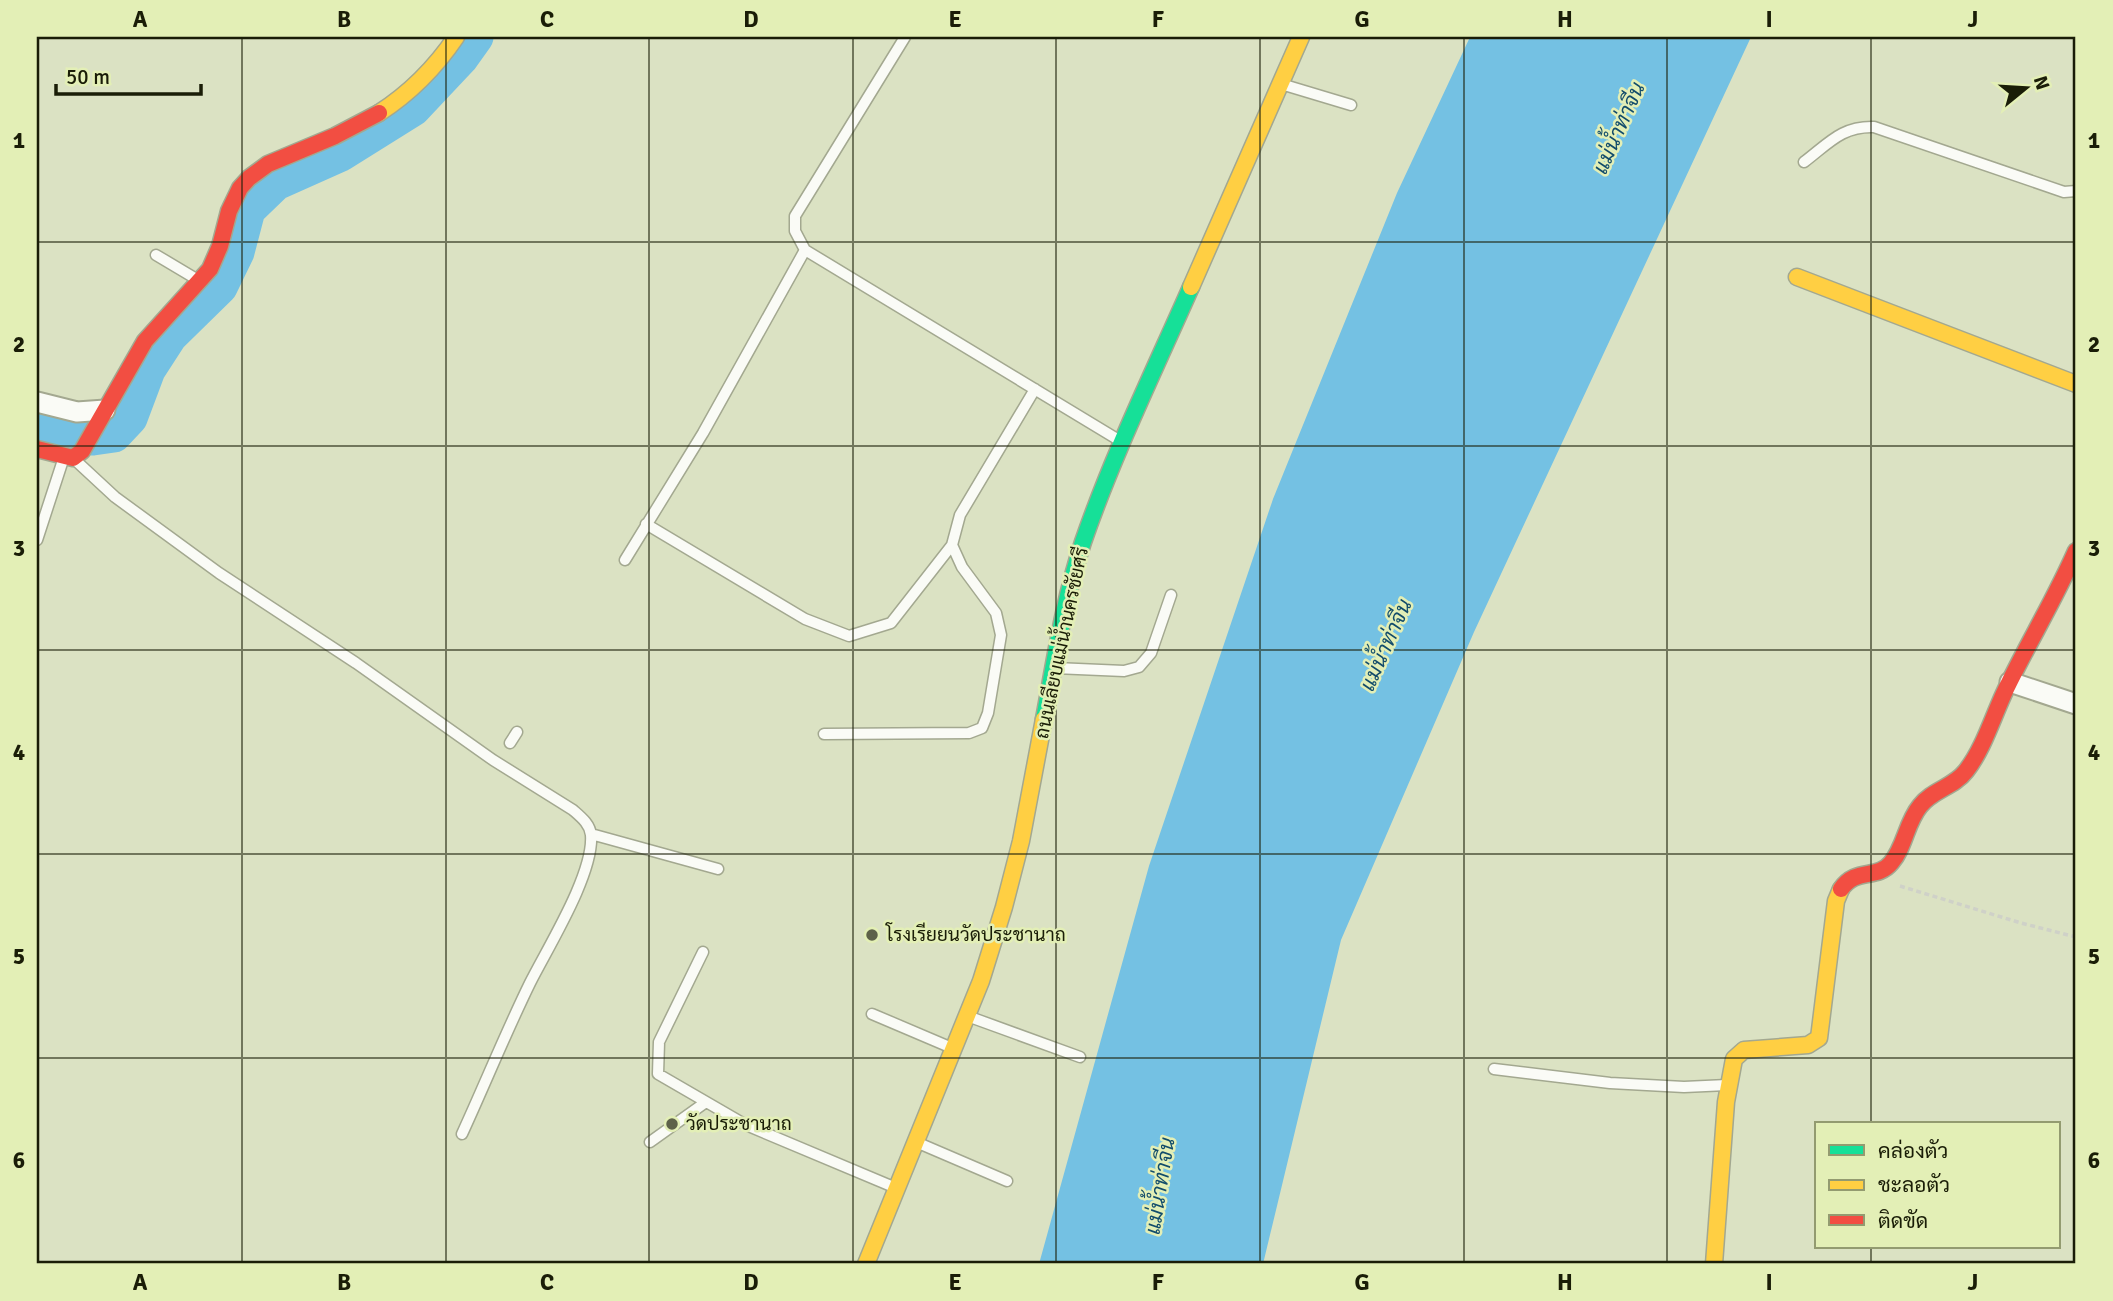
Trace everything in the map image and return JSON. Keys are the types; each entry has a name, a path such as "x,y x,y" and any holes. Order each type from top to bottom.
{"street":[{"path":"37,449 73,455 103,413 148,337 210,269 219,250 226,214 239,189 250,177 262,168 337,136 380,112 418,84 449,50 456,37"},
{"name":"ถนนเลียบแม่น้ำนครชัยศรี","path":"866,1264 981,981 1004,907 1021,841 1062,619 1083,543 1123,442 1301,37"},
{"path":"1797,276 2076,384"},
{"path":"37,402 77,412 103,413"},
{"path":"1716,1253 1729,1085 1734,1059 1744,1050 1808,1045 1819,1038 1840,887 1847,880 1888,868 1922,803 1957,782 1969,768 2076,551"},
{"path":"2010,682 2076,704"}],"lane":[{"path":"905,37 795,216 795,231 805,250 1123,442"},
{"path":"1281,84 1351,104"},
{"path":"1804,162 1845,131 1858,126 1874,127 2064,192 2076,191"},
{"path":"625,560 703,433 805,250"},
{"path":"156,255 200,281"},
{"path":"646,524 805,619 849,636 891,623 952,545 960,515 1035,389"},
{"path":"37,540 73,455 115,497 219,573 356,663 493,760 583,818 591,834 590,851 576,894 530,983 462,1134"},
{"path":"824,733 969,733 982,728 988,713 1001,635 996,613 962,568 952,545"},
{"path":"1053,668 1124,670 1139,667 1151,653 1171,595"},
{"path":"510,743 517,732"},
{"path":"591,834 718,869"},
{"path":"703,952 659,1042 658,1074 746,1125 897,1189"},
{"path":"872,1014 953,1048"},
{"path":"967,1016 1080,1057"},
{"path":"1494,1069 1610,1083 1685,1087 1729,1085"},
{"path":"649,1142 706,1102"},
{"path":"916,1142 1007,1181"}],"path":[{"path":"1863,875 2076,937"}],"water":[{"name":"แม่น้ำท่าจีน","path":"1470,37 1751,37 1474,632 1341,940 1263,1264 1039,1264 1149,866 1273,499 1397,193"}],"waterway":[{"path":"37,424 93,438 114,435 130,418 148,370 170,336 220,287 237,252 248,210 276,183 341,154 413,109 461,58 476,37"}],"traffic: fast":[{"path":"1044,719 1065,607 1083,542 1121,445 1191,287"}],"traffic: slow":[{"path":"379,113 421,79 456,37"},
{"path":"1191,287 1301,37"},
{"path":"1797,277 2076,384"},
{"path":"866,1264 981,981 1021,841 1044,719"},
{"path":"1714,1264 1726,1102 1734,1059 1744,1050 1808,1045 1819,1038 1836,901 1841,889"}],"traffic: jam":[{"path":"37,449 73,458 82,451 145,341 210,269 220,246 229,211 240,188 249,178 268,164 335,136 379,113"},
{"path":"1841,889 1853,878 1879,871 1891,863 1920,806 1966,771 1983,742 2006,689 2076,551"}],"place":[{"name":"โรงเรียยนวัดประชานาถ","path":"872,935"},
{"name":"วัดประชานาถ","path":"672,1124"}]}
